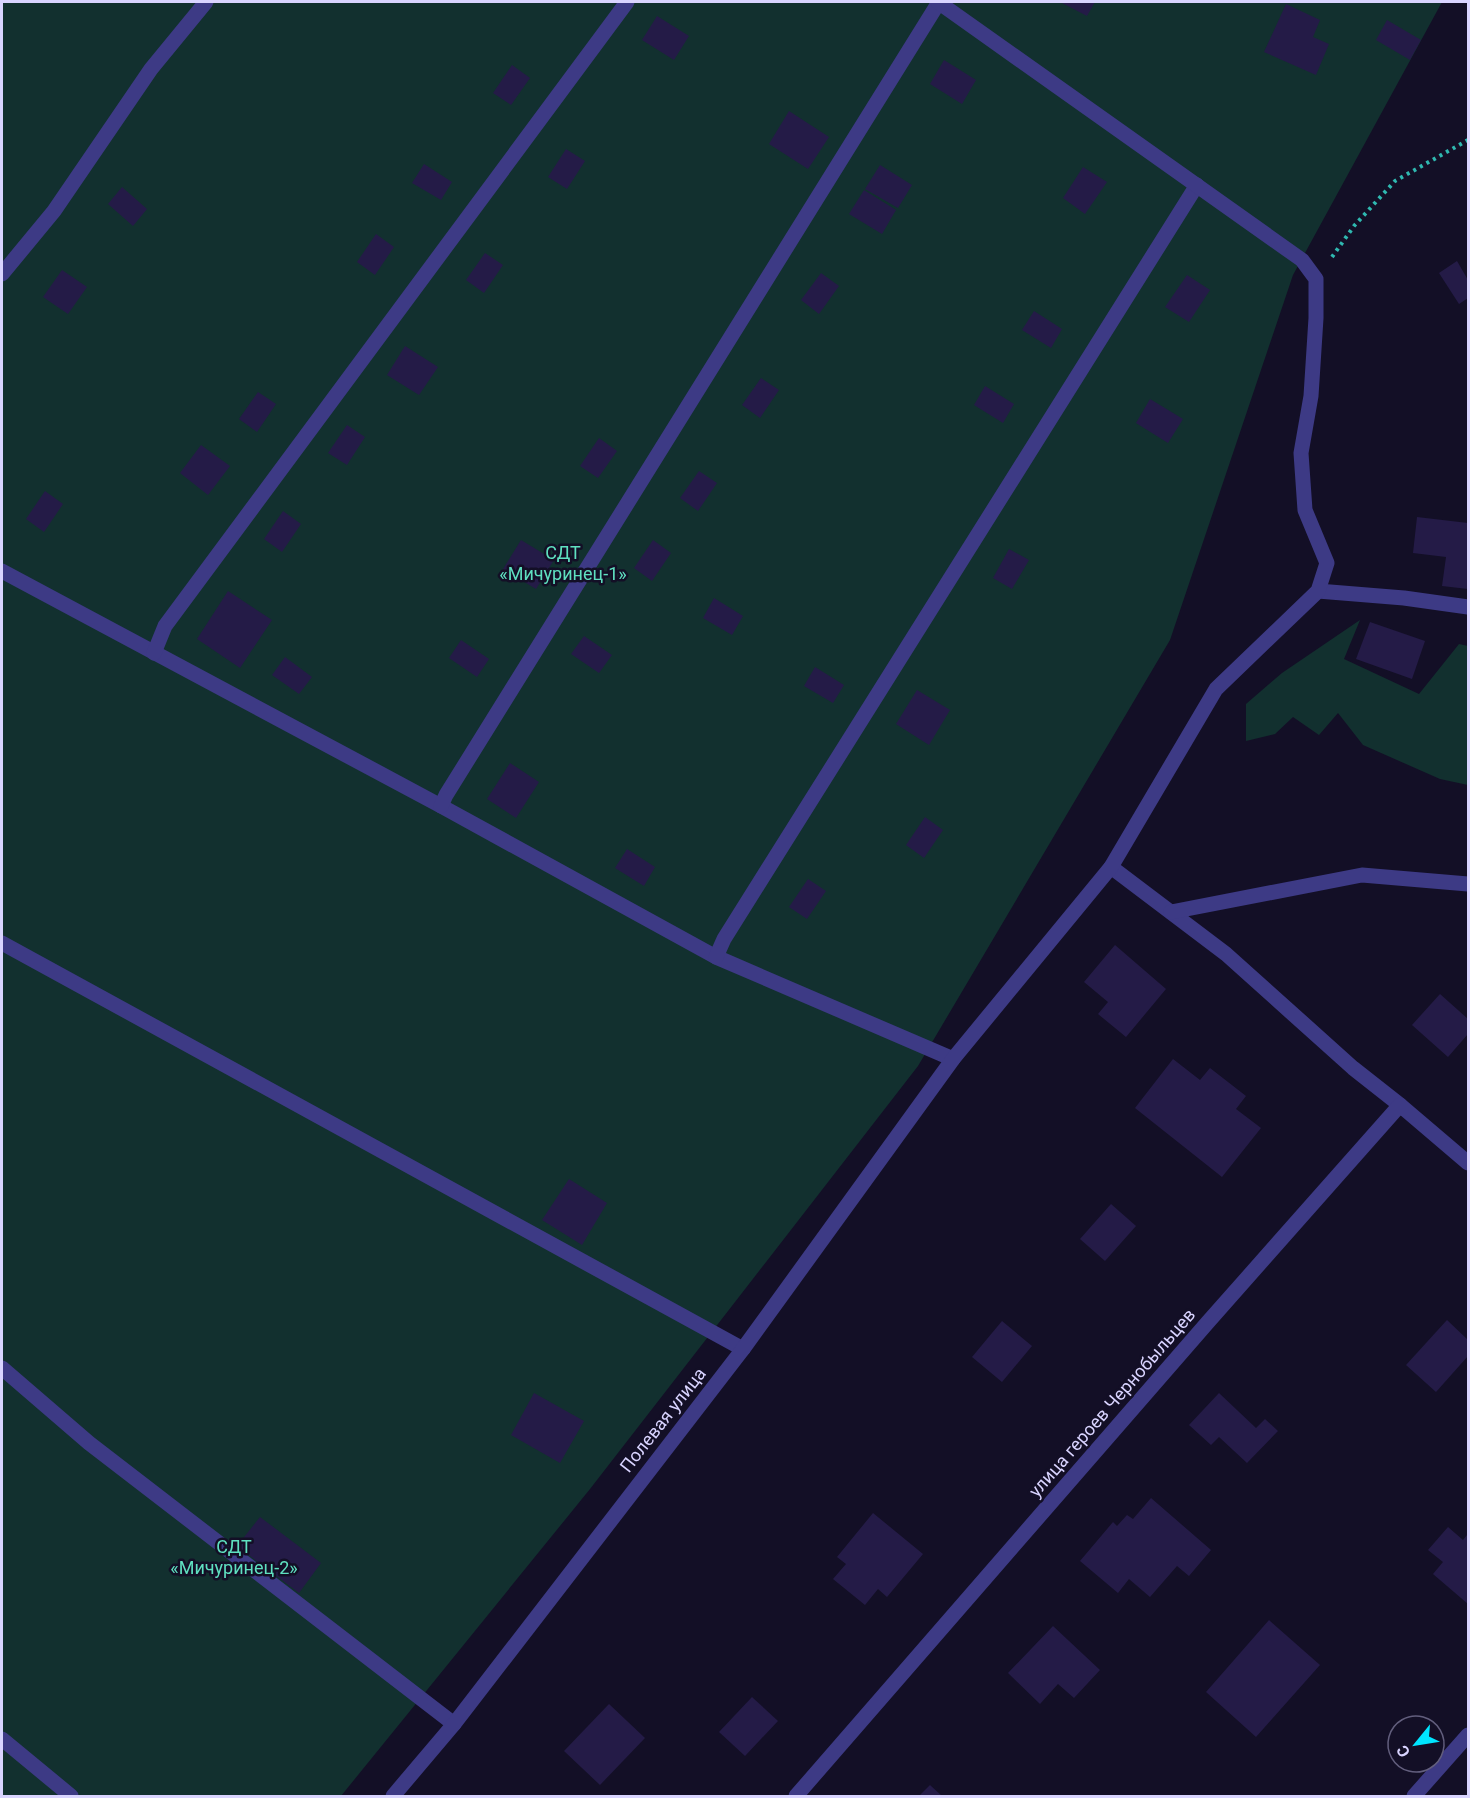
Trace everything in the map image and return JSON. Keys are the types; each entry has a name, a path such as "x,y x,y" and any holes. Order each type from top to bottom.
{"street":[{"path":"2,274 54,211 151,69 206,2"},
{"path":"154,653 165,626 627,2"},
{"path":"441,806 938,2 1302,260 1316,279 1311,396 1301,453 1305,510 1327,563 1318,591 1404,598 1468,608"},
{"path":"717,957 724,939 1197,185"},
{"path":"2,571 717,957 953,1059"},
{"name":"Полевая улица","path":"393,1797 454,1724 743,1349 953,1059 1111,867 1216,689 1318,591"},
{"path":"1111,867 1226,954 1353,1068 1468,1163"},
{"path":"1171,912 1362,875 1468,885"},
{"path":"2,943 743,1349"},
{"name":"улица героев Чернобыльцев","path":"796,1797 1208,1322 1400,1105"},
{"path":"2,1368 98,1451 454,1724"},
{"path":"1414,1797 1468,1735"},
{"path":"2,1739 71,1797"}],"path":[{"path":"1316,279 1354,226 1395,181 1468,140"}],"green space":[{"name":"СДТ «Мичуринец-1»","path":"2,2 1442,2 1293,275 1170,640 918,1066 590,1489 341,1796 2,1796"},
{"path":"1360,620 1344,659 1419,694 1459,644 1468,646 1468,785 1440,779 1363,745 1338,713 1319,735 1293,717 1275,734 1246,741 1246,704 1282,673"}],"building":[{"path":"1063,2 1095,2 1087,16"},
{"path":"1286,4 1320,20 1313,37 1329,44 1316,75 1264,52"},
{"path":"657,16 689,36 674,60 642,40"},
{"path":"1387,20 1421,40 1410,60 1376,40"},
{"path":"944,60 976,80 962,104 930,84"},
{"path":"512,65 530,78 511,105 493,93"},
{"path":"789,111 829,137 808,169 769,144"},
{"path":"566,149 585,161 567,189 548,177"},
{"path":"424,164 452,182 441,200 412,183"},
{"path":"880,165 912,185 898,208 865,189"},
{"path":"1083,167 1107,182 1085,214 1063,198"},
{"path":"122,187 147,209 133,226 108,204"},
{"path":"864,190 896,210 882,234 849,214"},
{"path":"376,234 394,247 375,275 357,262"},
{"path":"485,253 503,265 484,293 466,280"},
{"path":"1457,261 1468,280 1468,298 1459,304 1439,273"},
{"path":"62,270 87,287 68,314 43,297"},
{"path":"821,273 839,286 819,314 801,300"},
{"path":"1187,275 1210,290 1189,322 1165,307"},
{"path":"1034,311 1062,329 1051,348 1022,330"},
{"path":"405,346 438,367 419,395 387,375"},
{"path":"761,378 779,390 760,418 742,405"},
{"path":"985,386 1014,404 1003,423 974,405"},
{"path":"258,392 276,404 257,432 239,419"},
{"path":"1150,399 1183,419 1168,443 1136,423"},
{"path":"347,425 365,437 347,465 328,453"},
{"path":"599,438 617,451 598,478 580,466"},
{"path":"201,445 230,466 208,495 180,473"},
{"path":"699,471 717,483 698,511 680,498"},
{"path":"45,491 63,504 44,532 26,519"},
{"path":"283,511 301,524 282,552 264,539"},
{"path":"1417,517 1468,523 1468,589 1442,586 1446,557 1413,553"},
{"path":"521,540 554,560 536,589 503,569"},
{"path":"653,540 671,553 652,581 634,568"},
{"path":"1009,549 1029,560 1012,589 993,578"},
{"path":"228,591 272,620 240,668 197,639"},
{"path":"714,598 743,616 732,635 703,618"},
{"path":"1370,622 1425,641 1412,679 1356,659"},
{"path":"584,636 612,655 599,673 571,654"},
{"path":"461,640 489,659 477,677 449,658"},
{"path":"285,657 312,677 299,694 272,675"},
{"path":"815,667 844,685 833,703 804,686"},
{"path":"917,690 950,710 929,745 896,724"},
{"path":"510,763 539,782 516,818 487,799"},
{"path":"925,817 943,830 924,858 906,845"},
{"path":"627,849 655,867 644,886 615,868"},
{"path":"808,879 826,891 807,919 789,907"},
{"path":"1115,945 1166,989 1126,1037 1098,1014 1108,1002 1084,982"},
{"path":"1440,994 1468,1019 1468,1034 1448,1057 1412,1025"},
{"path":"1173,1059 1200,1080 1210,1068 1246,1096 1236,1109 1261,1128 1222,1177 1135,1108"},
{"path":"569,1179 607,1203 582,1245 542,1220"},
{"path":"1111,1204 1136,1226 1105,1261 1080,1239"},
{"path":"1447,1320 1468,1340 1468,1356 1436,1392 1406,1365"},
{"path":"1002,1321 1032,1346 1002,1382 972,1357"},
{"path":"534,1393 584,1421 560,1463 511,1435"},
{"path":"1219,1393 1256,1428 1265,1419 1278,1431 1247,1463 1219,1437 1211,1445 1189,1425"},
{"path":"1151,1498 1211,1550 1189,1576 1177,1566 1150,1597 1129,1579 1118,1593 1080,1561 1113,1522 1117,1526 1127,1515 1133,1519"},
{"path":"873,1513 923,1554 887,1597 878,1589 865,1605 833,1579 846,1564 837,1557"},
{"path":"260,1517 321,1563 299,1593 237,1546"},
{"path":"1448,1527 1463,1540 1468,1536 1468,1604 1433,1574 1443,1562 1428,1550"},
{"path":"1269,1620 1320,1665 1256,1737 1206,1692"},
{"path":"1053,1626 1100,1670 1074,1698 1058,1684 1040,1704 1008,1673"},
{"path":"752,1697 778,1721 745,1756 719,1732"},
{"path":"609,1704 645,1738 600,1785 564,1751"},
{"path":"930,1785 942,1796 919,1796"}],"park label":[{"name":"СДТ «Мичуринец-2»","path":"234,1557"}]}
